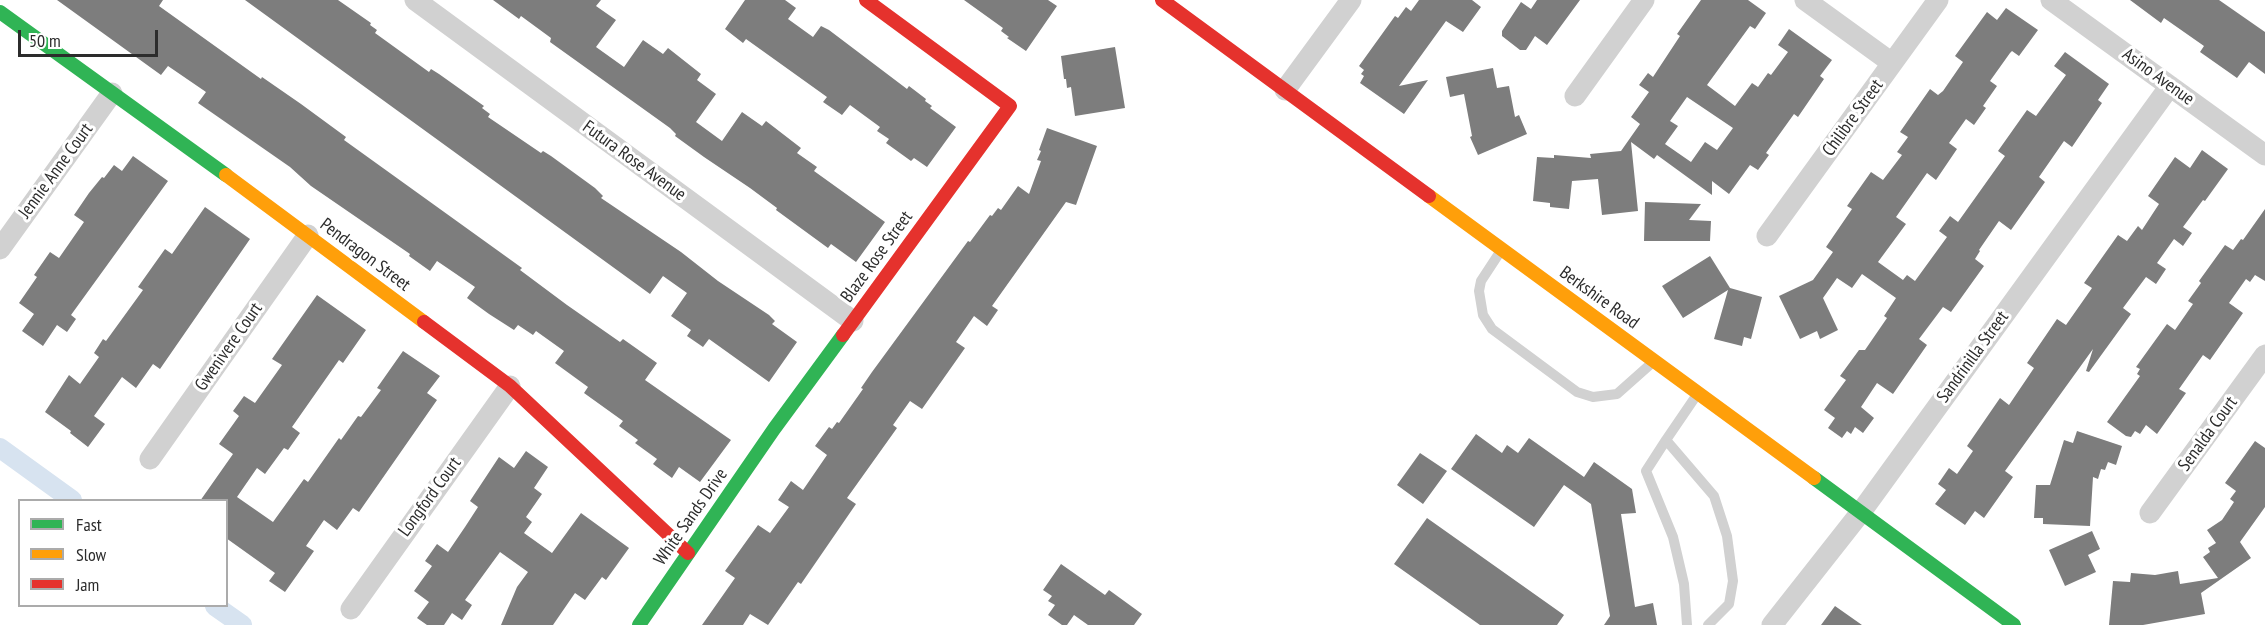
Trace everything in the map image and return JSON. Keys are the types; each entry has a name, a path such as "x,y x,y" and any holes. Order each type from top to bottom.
{"street":[{"name":"Futura Rose Avenue","path":"415,0 853,321"},
{"name":"Blaze Rose Street","path":"774,429 1010,106 866,0"},
{"name":"Berkshire Road","path":"1162,0 2014,625"},
{"path":"1285,90 1351,0"},
{"path":"1575,96 1644,0"},
{"path":"1805,0 1893,63"},
{"name":"Chilibre Street","path":"1767,236 1938,0"},
{"name":"Asino Avenue","path":"2051,0 2265,155"},
{"name":"Pendragon Street","path":"0,12 308,235 510,386 688,553"},
{"name":"Sandrinilla Street","path":"1772,625 1861,512 2170,86"},
{"name":"Jennie Anne Court","path":"0,249 112,93"},
{"name":"Gwenivere Court","path":"150,459 308,235"},
{"name":"Senalda Court","path":"2150,513 2265,355"},
{"name":"Longford Court","path":"351,609 510,386"},
{"name":"White Sands Drive","path":"639,625 774,429"}],"lane":[{"path":"1502,249 1481,281 1480,301 1484,315 1492,329 1577,392 1593,397 1617,394 1654,361"},
{"path":"1687,625 1684,584 1673,537 1646,471 1698,393"},
{"path":"1666,440 1714,496 1727,536 1733,581 1729,604 1708,625"}],"building":[{"path":"57,0 163,0 159,6 261,79 262,77 301,104 346,137 344,140 522,268 520,270 567,305 620,342 623,339 657,363 645,380 731,440 700,482 679,467 672,478 653,464 657,459 635,443 638,440 619,426 623,421 584,393 588,387 555,363 564,351 536,331 533,335 518,325 514,330 489,314 467,298 475,287 437,261 430,271 409,256 410,254 311,186 290,167 198,103 206,92 168,66 161,75"},
{"path":"245,0 338,0 371,23 370,25 377,30 375,33 429,72 431,69 484,106 482,108 490,114 488,117 541,153 543,151 551,156 595,188 603,196 601,198 769,315 775,321 772,324 797,342 769,382 709,339 703,347 687,336 691,330 671,316 687,293 663,276 650,294"},
{"path":"493,0 601,0 596,6 616,20 596,47 624,67 643,40 663,54 668,48 701,74 697,80 716,94 696,122 722,141 742,112 762,126 766,121 801,148 797,153 817,167 814,171 885,222 856,262 831,244 828,248 750,188 675,136 676,134 670,128 550,42 551,38 521,16 519,19"},
{"path":"745,0 785,0 796,8 788,19 813,37 821,26 829,30 907,89 909,86 926,99 925,101 932,106 930,108 956,127 927,167 914,158 911,161 886,143 889,139 877,131 880,127 850,105 842,115 823,102 827,97 746,39 743,43 725,29"},
{"path":"964,0 1048,0 1057,6 1026,51 1007,38 1009,37 1001,31 1003,28"},
{"path":"1419,0 1472,0 1481,7 1463,32 1446,21 1399,86 1428,80 1404,114 1360,83 1364,70 1359,66 1395,16 1398,18 1406,7 1411,11"},
{"path":"1537,0 1580,0 1547,45 1535,36 1526,50 1520,50 1502,36 1502,31 1521,2 1531,9"},
{"path":"1701,0 1748,0 1766,13 1755,29 1750,26 1707,85 1735,106 1752,83 1758,87 1768,73 1771,75 1788,52 1778,45 1789,29 1832,60 1820,76 1824,79 1798,117 1794,114 1766,153 1769,155 1758,170 1750,165 1729,194 1712,181 1712,195 1657,155 1654,159 1631,142 1638,211 1602,215 1598,179 1572,181 1569,209 1550,207 1550,203 1533,201 1537,157 1554,158 1554,155 1591,158 1590,154 1621,151 1640,124 1631,117 1649,92 1639,85 1648,73 1653,77 1680,36 1677,34","holes":["1687,97 1733,128 1717,150 1705,142 1691,162 1665,144 1678,126 1670,121"]},
{"path":"2130,0 2219,0 2265,32 2265,74 2249,62 2237,78 2200,52 2204,46 2164,18 2161,23"},
{"path":"2006,8 2038,30 2019,56 2012,51 2010,53 1990,81 1997,86 1983,106 1986,108 1974,125 1966,119 1949,143 1957,149 1936,180 1927,173 1896,217 1906,224 1878,262 1903,280 1907,275 1915,281 1947,237 1939,231 1950,216 1958,222 2005,156 1998,151 2027,110 2036,116 2066,75 2054,66 2065,52 2109,84 2098,100 2102,103 2072,147 2064,141 2039,177 2045,182 2011,230 1999,221 1975,259 1984,266 1951,312 1943,307 1919,339 1927,345 1893,394 1877,383 1861,407 1874,418 1863,433 1855,427 1851,434 1847,431 1842,438 1828,428 1835,418 1824,410 1846,380 1840,376 1859,350 1865,350 1887,318 1884,316 1896,298 1862,274 1852,288 1837,278 1823,298 1838,330 1820,339 1817,331 1800,339 1779,296 1813,280 1833,252 1826,247 1852,209 1847,206 1871,172 1883,180 1902,155 1897,152 1908,137 1900,132 1930,89 1938,95 1943,91 1963,62 1955,56 1987,12 1997,20"},
{"path":"1115,47 1125,108 1075,116 1071,87 1067,88 1066,79 1064,79 1061,56"},
{"path":"1493,68 1497,88 1509,86 1515,117 1519,115 1527,134 1478,155 1470,137 1472,136 1464,94 1450,97 1446,77"},
{"path":"1047,128 1097,146 1076,205 1066,202 992,306 998,310 987,326 974,316 956,342 965,348 922,409 910,401 893,425 897,428 847,498 856,504 801,584 798,582 768,625 750,614 743,625 702,625 735,578 725,571 758,525 770,533 789,507 778,500 791,481 803,490 827,455 815,446 829,427 832,429 837,422 839,423 872,372 968,241 970,242 990,215 992,216 998,208 1001,210 1018,186 1029,194 1041,161 1037,160"},
{"path":"2202,150 2228,169 2183,227 2192,233 2183,246 2174,239 2157,263 2166,269 2156,284 2146,277 2123,308 2131,314 2089,372 2086,371 2093,349 2005,471 2013,477 1984,518 1975,511 1965,525 1935,504 1946,490 1938,484 1949,468 1957,474 1973,451 1967,446 2000,398 2009,405 2034,368 2027,363 2057,319 2066,325 2092,288 2084,283 2118,235 2127,241 2138,226 2142,230 2159,204 2148,196 2175,157 2190,168"},
{"path":"133,156 168,181 71,315 76,319 67,332 57,325 43,346 22,331 34,314 19,303 37,277 34,275 50,252 59,258 84,222 74,215 89,193 114,165 122,171"},
{"path":"1645,202 1701,204 1689,220 1711,221 1710,241 1644,241"},
{"path":"205,207 250,239 160,369 153,364 136,388 122,377 94,416 105,424 88,447 45,412 69,375 80,384 99,357 94,353 103,339 106,341 143,290 138,287 165,249 172,254"},
{"path":"2265,209 2265,281 2255,275 2250,282 2246,279 2229,303 2243,313 2210,360 2203,355 2179,389 2186,393 2157,434 2146,425 2140,434 2135,431 2131,437 2126,436 2107,422 2140,376 2137,374 2140,369 2136,367 2167,324 2175,330 2193,304 2188,301 2201,283 2199,281 2225,245 2233,250"},
{"path":"1710,256 1730,288 1762,297 1751,339 1744,337 1742,346 1714,339 1728,290 1683,318 1662,286"},
{"path":"317,295 366,330 343,363 339,360 292,427 300,433 288,450 284,448 265,474 257,468 237,497 273,522 304,479 308,482 339,438 341,440 358,416 361,417 381,390 377,388 403,351 440,376 427,393 437,400 359,512 353,508 337,530 324,520 306,546 314,551 285,592 269,581 275,573 228,539 228,499 201,499 233,454 219,444 239,416 233,411 244,396 255,403 282,365 272,359"},
{"path":"2077,431 2122,446 2116,465 2108,462 2105,470 2101,469 2098,479 2093,477 2090,526 2043,524 2043,518 2034,518 2036,485 2050,485 2064,440 2073,443"},
{"path":"1476,434 1502,453 1507,445 1518,453 1529,438 1584,477 1594,462 1632,489 1636,513 1621,514 1635,607 1653,603 1657,625 1604,625 1610,616 1591,504 1564,485 1534,527 1451,469"},
{"path":"2255,441 2265,448 2265,507 2240,542 2251,558 2201,593 2205,614 2143,625 2109,625 2113,581 2130,582 2131,573 2155,575 2178,571 2180,584 2218,578 2203,557 2210,552 2208,548 2216,543 2207,530 2222,520 2234,502 2230,499 2236,491 2225,483"},
{"path":"526,451 548,467 534,488 542,494 526,517 532,522 524,533 552,553 581,513 629,548 606,580 602,577 585,600 575,593 553,625 501,625 517,587 528,572 500,552 465,600 472,605 462,620 452,613 444,625 427,625 417,618 429,602 414,591 432,566 425,561 437,544 448,552 478,507 470,501 499,457 514,468"},
{"path":"1420,453 1447,471 1423,504 1397,485"},
{"path":"1427,518 1564,615 1557,625 1480,625 1394,564"},
{"path":"2092,531 2100,549 2088,555 2096,572 2065,586 2049,550"},
{"path":"1061,564 1105,595 1109,590 1142,614 1134,625 1088,625 1074,615 1067,625 1062,625 1048,615 1055,605 1048,601 1052,596 1043,590"},
{"path":"1835,606 1862,625 1821,625"}],"waterway":[{"path":"0,448 71,499"},
{"path":"216,607 242,625"}],"traffic: fast":[{"path":"0,12 226,175"},
{"path":"639,625 774,429 843,335"},
{"path":"1814,478 2014,625"}],"traffic: slow":[{"path":"226,175 424,322"},
{"path":"1429,196 1814,478"}],"traffic: jam":[{"path":"843,335 1010,106 866,0"},
{"path":"1162,0 1429,196"},
{"path":"424,322 510,386 688,553"}]}
